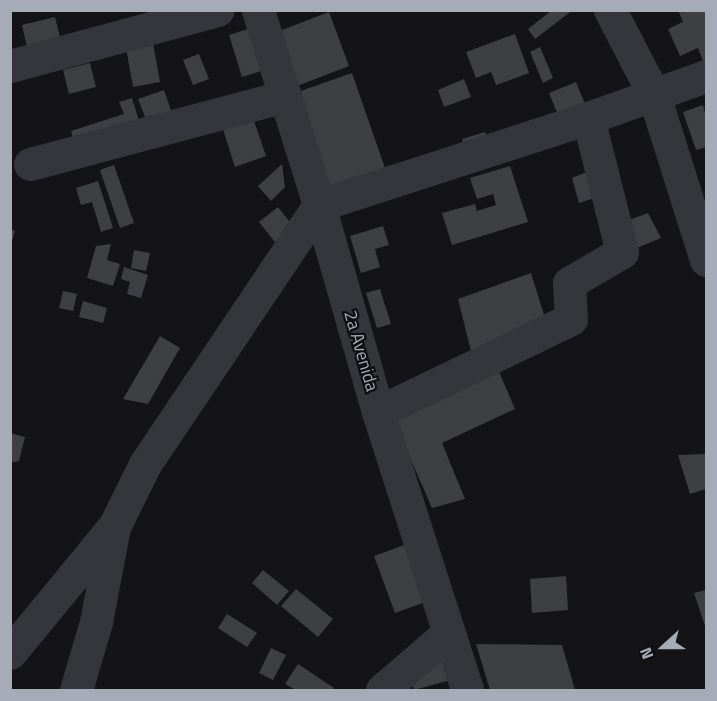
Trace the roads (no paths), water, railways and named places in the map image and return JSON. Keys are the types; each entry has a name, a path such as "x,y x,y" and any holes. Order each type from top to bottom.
{"street":[{"path":"10,66 218,10"},
{"name":"2a Avenida","path":"258,10 319,206 378,412 467,690"},
{"path":"610,10 654,95 706,260"},
{"path":"10,653 114,527 145,464 319,206 588,118 706,76"},
{"path":"30,164 285,96"},
{"path":"378,412 571,319 569,283 622,252 588,118"},
{"path":"76,690 96,622 114,527"},
{"path":"382,690 448,633"}]}
